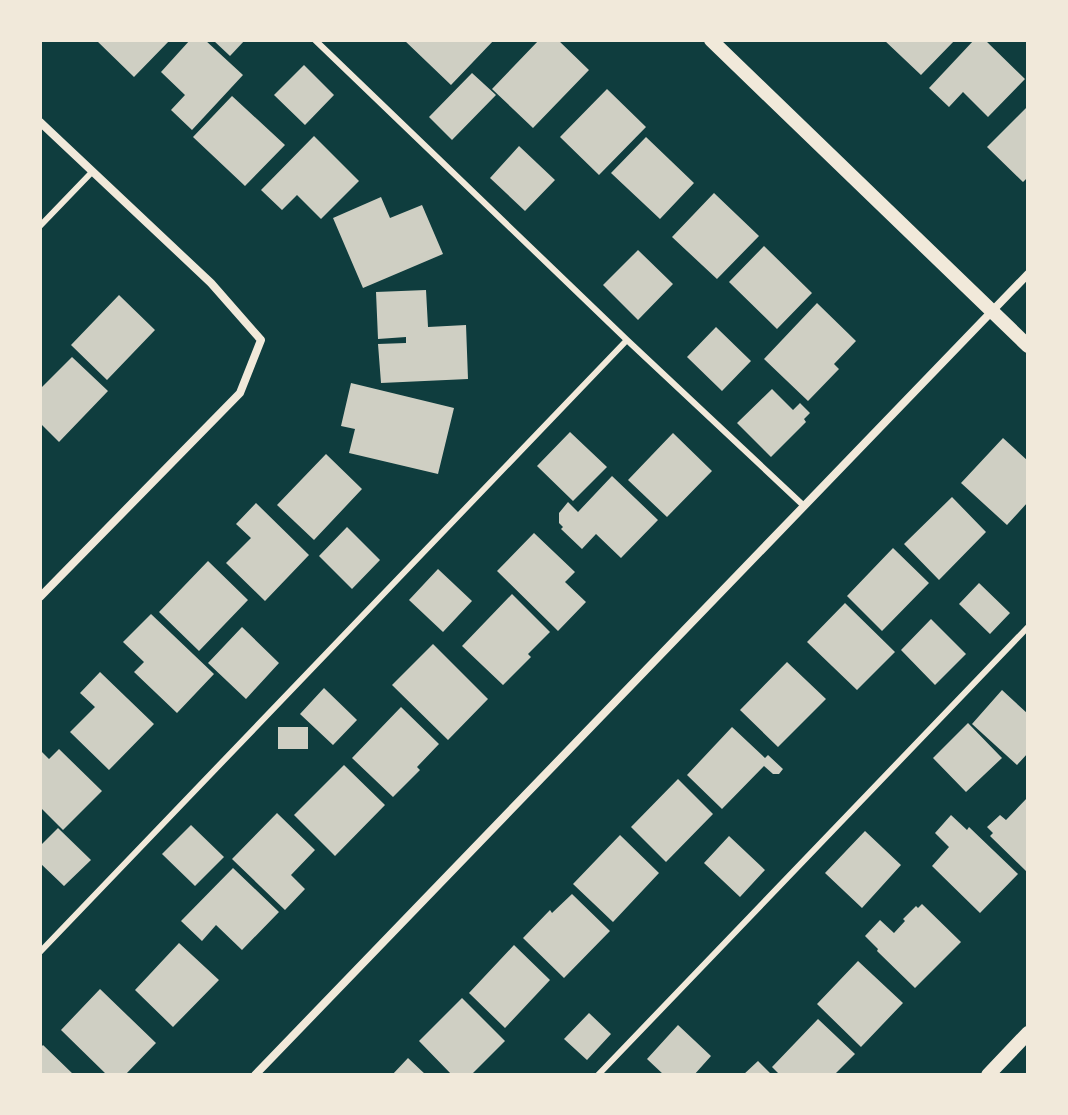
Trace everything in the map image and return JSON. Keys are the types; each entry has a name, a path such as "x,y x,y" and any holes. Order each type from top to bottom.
{"street":[{"path":"711,40 1028,346"},
{"path":"40,122 211,283 261,340 240,393 40,597"},
{"path":"255,1075 1028,274"},
{"path":"988,1075 1028,1033"}],"lane":[{"path":"315,40 804,506"},
{"path":"40,226 92,172"},
{"path":"40,952 627,340"},
{"path":"598,1075 1028,627"}],"building":[{"path":"96,40 170,40 134,77"},
{"path":"190,40 205,40 243,75 192,130 171,110 185,95 161,72"},
{"path":"213,40 245,40 230,56"},
{"path":"404,40 494,40 451,85"},
{"path":"539,40 558,40 589,70 533,128 492,89"},
{"path":"884,40 955,40 921,75"},
{"path":"974,40 985,40 1025,79 988,117 963,92 949,107 929,88"},
{"path":"304,65 334,95 305,125 274,95"},
{"path":"472,73 496,95 452,140 429,117"},
{"path":"607,89 646,127 599,175 560,137"},
{"path":"232,96 285,145 245,186 193,137"},
{"path":"1028,106 1028,177 1023,182 987,147"},
{"path":"314,136 359,181 321,219 297,195 282,210 261,190"},
{"path":"646,137 694,183 660,219 611,173"},
{"path":"519,146 555,180 525,211 490,178"},
{"path":"714,193 759,236 717,279 672,237"},
{"path":"381,197 390,218 422,205 443,254 363,288 333,218"},
{"path":"764,246 812,293 777,329 729,282"},
{"path":"638,250 673,284 638,320 603,285"},
{"path":"426,290 428,327 466,325 468,379 381,383 378,344 406,343 406,337 378,339 376,292"},
{"path":"119,295 155,330 107,380 71,345"},
{"path":"817,303 856,341 834,364 839,369 808,401 764,359"},
{"path":"716,327 751,361 722,391 687,357"},
{"path":"72,357 108,391 59,442 40,423 40,389"},
{"path":"351,383 454,408 438,474 349,453 355,429 341,426"},
{"path":"772,389 793,410 800,403 810,413 804,419 806,422 771,457 737,423"},
{"path":"570,432 607,467 573,501 537,466"},
{"path":"673,433 712,471 667,517 628,480"},
{"path":"1003,438 1028,461 1028,502 1007,525 961,483"},
{"path":"326,454 362,489 314,540 277,505"},
{"path":"612,476 658,520 621,558 596,534 582,549 561,529 563,527 559,523 559,513 568,502 578,512"},
{"path":"952,497 986,532 939,580 904,544"},
{"path":"256,503 309,555 265,601 226,563 251,538 236,524"},
{"path":"347,527 380,560 352,589 319,556"},
{"path":"534,533 575,572 565,582 586,602 558,631 497,571"},
{"path":"893,548 929,583 882,631 847,596"},
{"path":"208,561 248,600 199,651 159,612"},
{"path":"438,569 472,601 443,632 409,600"},
{"path":"979,583 1010,613 990,634 959,604"},
{"path":"512,594 550,632 503,685 462,646"},
{"path":"845,603 895,652 857,690 807,642"},
{"path":"151,614 214,674 177,713 134,672 144,662 123,642"},
{"path":"931,619 966,654 935,685 901,650"},
{"path":"242,627 279,663 246,699 208,663"},
{"path":"433,644 488,699 448,740 392,685"},
{"path":"787,662 826,699 778,747 740,710"},
{"path":"100,672 154,724 109,770 70,732 95,707 80,693"},
{"path":"324,688 357,720 333,745 300,714"},
{"path":"1002,690 1028,714 1028,753 1017,765 972,724"},
{"path":"401,707 439,744 417,767 420,770 393,797 352,758"},
{"path":"968,723 1002,758 966,792 933,758"},
{"path":"278,727 308,727 308,749 278,749"},
{"path":"732,727 765,758 768,755 783,769 779,774 773,774 764,766 722,809 687,775"},
{"path":"59,749 102,791 63,830 40,807 40,750 49,759"},
{"path":"344,765 385,805 335,856 294,815"},
{"path":"678,779 713,814 666,862 631,827"},
{"path":"1028,797 1026,871 990,836 993,833 987,827 1000,815 1006,820"},
{"path":"277,813 315,850 291,875 305,889 285,910 232,859"},
{"path":"951,815 967,830 969,827 1018,874 980,913 932,866 949,847 935,833"},
{"path":"191,825 224,857 195,886 162,854"},
{"path":"58,828 91,860 64,886 40,863 40,846"},
{"path":"865,831 901,865 862,908 825,873"},
{"path":"620,835 659,873 613,922 573,884"},
{"path":"729,836 765,870 740,897 704,863"},
{"path":"233,868 279,912 242,950 216,925 202,941 181,921"},
{"path":"572,894 610,931 564,978 523,938 550,910 552,913"},
{"path":"922,904 961,942 915,988 865,936 880,920 894,933 905,921 903,919"},
{"path":"179,943 219,980 173,1027 135,990"},
{"path":"514,945 550,980 505,1028 469,993"},
{"path":"858,961 903,1003 861,1047 817,1004"},
{"path":"100,989 156,1043 125,1075 107,1075 61,1030"},
{"path":"462,998 505,1041 471,1075 452,1075 419,1041"},
{"path":"589,1013 611,1034 587,1060 564,1039"},
{"path":"818,1019 855,1054 834,1075 780,1075 772,1067"},
{"path":"678,1025 711,1056 694,1075 664,1075 647,1059"},
{"path":"43,1045 74,1075 40,1075 40,1048"},
{"path":"408,1058 426,1075 392,1075"},
{"path":"758,1061 772,1075 743,1075"}]}
